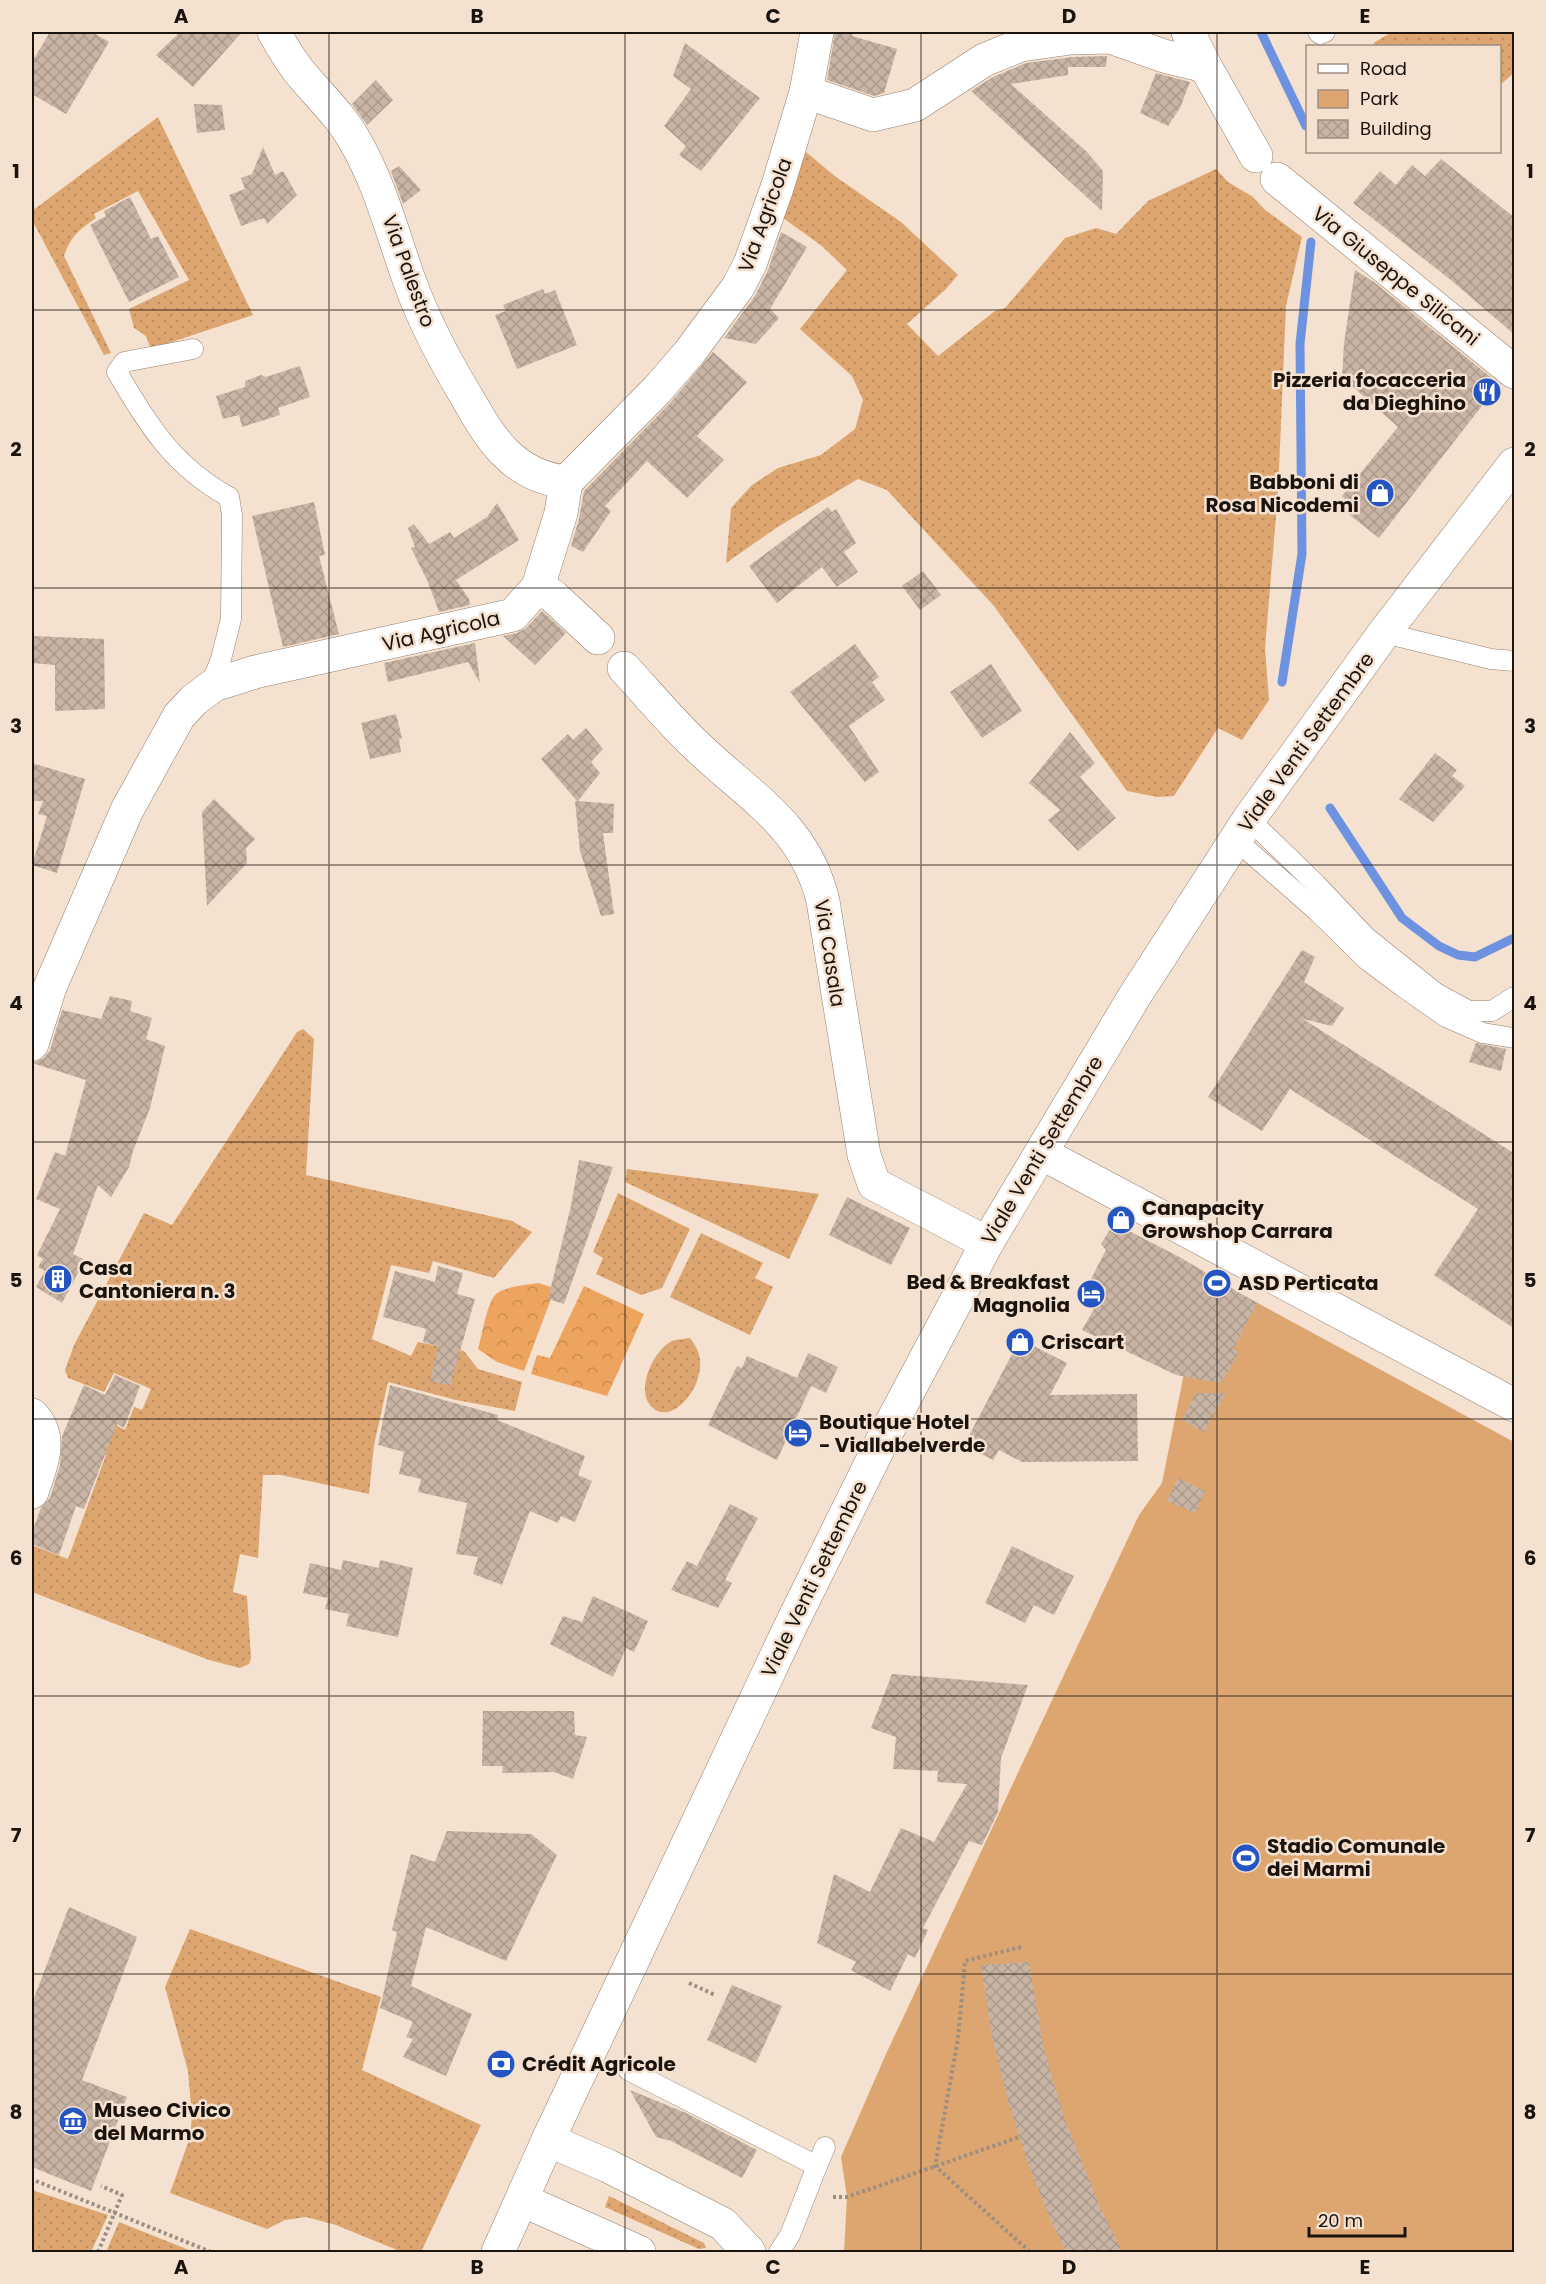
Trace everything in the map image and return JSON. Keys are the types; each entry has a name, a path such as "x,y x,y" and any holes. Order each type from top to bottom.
{"street":[{"name":"Via Palestro","path":"274,32 298,70 355,140 384,200 407,274 427,325 491,438 505,455 526,469 549,480 566,482"},
{"name":"Via Agricola","path":"32,1044 50,987 127,810 179,716 194,700 214,685 255,672 513,615 538,587 561,513 566,482 657,390 689,353 738,287 750,264 766,224 806,92 818,32"},
{"path":"1188,32 1256,156"},
{"path":"806,92 873,115 915,105 984,60 1021,45 1071,38 1110,37 1164,56 1205,66"},
{"name":"Via Giuseppe Silicani","path":"1286,187 1515,372"},
{"name":"Viale Venti Settembre","path":"498,2253 548,2140 791,1625 882,1441 987,1243 1134,997 1243,830 1384,633 1515,464"},
{"path":"538,587 554,596 598,638"},
{"name":"Via Casala","path":"624,668 698,748 743,785 791,833 808,859 818,880 823,901 864,1155 874,1184 987,1243"},
{"path":"1041,1153 1515,1405"},
{"path":"32,1415 41,1425 45,1442 42,1463 32,1492"},
{"path":"548,2140 608,2166 723,2224 749,2253"},
{"path":"522,2200 639,2253"}],"lane":[{"path":"1318,32 1320,34 1325,32"},
{"path":"193,349 124,362 117,372 163,444 183,466 212,488 229,497 232,515 231,619 221,659 209,689"},
{"path":"1384,633 1491,659 1515,661"},
{"path":"1243,830 1316,884 1366,937 1436,993 1469,1011 1492,1011 1515,997"},
{"path":"1243,830 1317,911 1367,960 1446,1017 1483,1033 1515,1038"},
{"path":"628,2070 817,2166"},
{"path":"779,2253 790,2235 825,2147"}],"path":[{"path":"935,2166 958,2039 965,1961 1021,1947"},
{"path":"689,1983 715,1995"},
{"path":"805,2196 847,2197 1019,2136"},
{"path":"935,2166 1030,2253"},
{"path":"36,2181 211,2253"},
{"path":"98,2253 122,2194 101,2186"}],"green space":[{"path":"1392,32 1514,32 1514,73 1501,84 1501,45 1373,45"},
{"path":"158,117 253,315 151,349 146,336 134,328 129,309 189,280 138,191 94,214 96,218 76,234 64,256 111,353 104,355 32,220 32,211"},
{"path":"806,152 836,177 901,222 958,275 945,290 907,324 938,356 995,311 1005,308 1065,238 1096,228 1116,234 1148,201 1216,169 1228,182 1253,197 1264,209 1302,237 1286,306 1278,492 1265,648 1269,700 1242,740 1218,728 1174,796 1157,797 1127,791 994,606 887,490 858,479 776,528 726,563 731,508 752,485 778,468 821,455 855,429 863,400 852,376 800,329 847,270 822,246 783,218"},
{"path":"303,1029 314,1039 306,1175 512,1221 532,1232 494,1278 433,1261 429,1273 391,1265 372,1339 411,1356 418,1342 464,1351 478,1369 522,1382 515,1411 456,1400 388,1382 374,1445 369,1494 281,1475 263,1475 258,1558 240,1554 233,1592 247,1596 251,1658 249,1664 240,1668 209,1660 32,1592 32,1545 68,1559 106,1455 62,1436 96,1414 125,1430 134,1407 142,1410 151,1389 114,1373 104,1392 68,1378 65,1370 74,1345 144,1213 172,1225 297,1032"},
{"path":"627,1169 819,1194 789,1259 625,1182"},
{"path":"618,1193 690,1229 662,1288 641,1295 596,1274 603,1258 593,1252"},
{"path":"701,1233 763,1263 755,1278 773,1287 750,1335 670,1297"},
{"name":"Stadio Comunale dei Marmi","path":"1204,1274 1514,1442 1514,2252 844,2252 847,2197 841,2157 886,2054 1139,1515 1162,1483"},
{"path":"538,1283 555,1288 524,1371 497,1362 478,1349 487,1311 496,1294 511,1288"},
{"path":"584,1286 644,1314 607,1396 531,1374 537,1355 550,1358"},
{"path":"690,1338 700,1358 697,1381 685,1401 678,1407 671,1411 657,1411 650,1405 645,1389 653,1360 672,1341"},
{"path":"190,1929 381,1997 362,2070 481,2125 421,2252 402,2252 336,2225 306,2217 285,2220 267,2229 170,2193 190,2137 192,2117 188,2071 165,1987"},
{"path":"32,2190 108,2215 91,2252 32,2252"},
{"path":"609,2196 704,2243 706,2248 699,2249 605,2207"},
{"path":"119,2222 194,2252 106,2252"}],"building":[{"path":"50,32 92,32 109,42 66,114 32,94 32,62"},
{"path":"180,32 242,32 193,87 156,55"},
{"path":"835,32 853,32 852,36 897,49 884,93 874,96 827,80"},
{"path":"685,43 760,98 701,171 679,155 686,146 664,126 691,89 673,76"},
{"path":"1107,56 1106,67 1068,67 1068,75 1011,84 1087,152 1103,171 1102,211 971,91 993,77 1026,63 1073,57"},
{"path":"1156,73 1190,82 1180,108 1168,126 1140,113"},
{"path":"376,80 393,100 367,125 352,104"},
{"path":"194,104 222,105 225,130 197,133"},
{"path":"263,147 275,175 283,171 297,195 267,224 264,218 241,226 229,195 245,189 241,178 252,174"},
{"path":"1441,159 1515,218 1515,335 1452,281 1353,203 1380,171 1396,185 1412,165 1425,176"},
{"path":"399,166 421,190 403,204 391,171"},
{"path":"130,197 151,239 158,236 179,277 129,302 90,225 106,216 104,211"},
{"path":"781,232 807,247 770,309 779,318 756,344 724,338 755,296 768,270"},
{"path":"1355,270 1374,282 1499,384 1379,538 1342,509 1348,503 1342,496 1398,427 1342,377 1344,343"},
{"path":"543,289 545,294 555,290 577,345 517,369 495,315 506,311 503,305"},
{"path":"713,352 747,382 697,436 724,460 687,498 647,461 605,506 611,511 583,552 571,546 584,491 670,403"},
{"path":"300,366 310,397 278,408 280,415 242,427 239,415 223,419 216,396 245,387 245,381 261,375 266,377"},
{"path":"314,502 325,555 319,556 339,634 283,647 252,516"},
{"path":"497,503 519,540 456,580 469,599 470,605 439,612 428,582 411,548 415,547 408,528 414,524 429,544 450,532 454,538 487,517"},
{"path":"828,507 832,512 836,509 856,543 844,552 858,572 837,587 822,567 777,603 749,566"},
{"path":"923,571 941,595 920,610 902,586"},
{"path":"542,611 566,633 535,665 503,636 526,628"},
{"path":"32,636 104,639 105,709 55,711 55,665 32,663"},
{"path":"475,643 480,683 468,662 388,682 384,663"},
{"path":"855,644 879,677 872,682 885,700 849,726 879,772 865,782 790,692"},
{"path":"991,664 1022,711 982,738 950,692"},
{"path":"396,714 402,738 399,739 401,752 370,759 361,723"},
{"path":"586,728 603,749 591,762 600,773 578,801 614,804 613,833 603,833 614,914 601,916 580,851 575,801 577,801 541,759 568,734 573,740"},
{"path":"1070,732 1095,763 1080,777 1116,818 1078,851 1048,820 1060,810 1029,783"},
{"path":"1435,753 1457,770 1452,776 1465,786 1433,822 1399,799"},
{"path":"32,763 85,779 57,873 32,865 47,816 38,814 43,801 32,801"},
{"path":"214,799 255,839 246,848 247,863 207,906 202,812"},
{"path":"1302,950 1315,957 1304,982 1344,1008 1332,1026 1303,1019 1515,1154 1515,1329 1434,1275 1478,1209 1290,1089 1262,1131 1208,1097"},
{"path":"110,996 132,1001 130,1011 152,1018 146,1039 165,1046 150,1108 129,1167 111,1197 98,1185 73,1254 85,1260 62,1303 36,1287 45,1271 38,1267 43,1259 37,1255 60,1209 36,1199 55,1152 65,1156 86,1080 32,1063 44,1058 50,1050 62,1010 101,1019"},
{"path":"1476,1043 1506,1049 1501,1071 1469,1062"},
{"path":"579,1160 613,1167 564,1304 548,1299 571,1206"},
{"path":"847,1197 910,1228 891,1265 829,1235"},
{"path":"1114,1223 1183,1259 1257,1303 1233,1349 1239,1352 1221,1383 1176,1375 1082,1330 1106,1288 1091,1279 1106,1250 1101,1244"},
{"path":"438,1266 463,1273 457,1294 475,1299 450,1386 430,1381 438,1346 423,1342 426,1329 383,1317 395,1271 435,1282"},
{"path":"1020,1339 1067,1363 1050,1395 1137,1394 1138,1461 1022,1462 999,1450 993,1460 964,1445"},
{"path":"808,1353 838,1367 826,1393 811,1386 777,1460 708,1425 737,1366 742,1368 747,1356 797,1378"},
{"path":"115,1375 140,1386 124,1428 117,1424 84,1509 76,1506 59,1555 32,1544 32,1532 41,1508 50,1498 60,1465 62,1436 84,1385 105,1395"},
{"path":"390,1385 498,1415 497,1420 585,1456 578,1475 592,1481 575,1522 561,1516 558,1523 530,1511 502,1585 473,1574 478,1557 456,1554 467,1503 418,1492 421,1479 399,1474 404,1452 378,1445"},
{"path":"1196,1393 1226,1393 1204,1432 1182,1420"},
{"path":"1178,1478 1205,1491 1195,1513 1167,1501"},
{"path":"730,1504 758,1518 725,1580 732,1583 718,1608 671,1590 687,1561 697,1566"},
{"path":"1012,1546 1074,1576 1054,1615 1034,1605 1025,1623 985,1603"},
{"path":"343,1560 379,1568 380,1560 413,1568 398,1637 346,1626 349,1614 325,1609 328,1598 303,1593 310,1563 341,1570"},
{"path":"593,1596 648,1621 634,1652 626,1648 613,1677 550,1644 563,1616 582,1622"},
{"path":"892,1674 1028,1685 1001,1758 998,1812 982,1845 969,1841 923,1928 928,1930 915,1958 908,1954 890,1991 851,1970 856,1962 817,1943 834,1874 870,1892 901,1828 934,1842 967,1784 937,1782 938,1771 893,1769 896,1737 871,1728"},
{"path":"483,1711 574,1711 575,1735 587,1737 573,1779 554,1772 502,1773 503,1766 482,1766"},
{"path":"447,1831 531,1834 557,1855 506,1961 426,1927 411,1986 472,2014 446,2076 403,2057 413,2039 406,2037 413,2022 380,2008 397,1932 392,1930 411,1854 435,1862"},
{"path":"69,1907 137,1937 82,2080 127,2097 91,2191 32,2167 32,2003"},
{"path":"1029,1962 1044,2050 1064,2117 1100,2207 1123,2253 1067,2253 1049,2216 1028,2163 1008,2101 992,2037 981,1965"},
{"path":"732,1985 782,2006 756,2063 707,2040"},
{"path":"630,2090 686,2113 757,2150 742,2178 671,2141 656,2137"}],"waterway":[{"path":"1261,32 1306,126"},
{"path":"1282,682 1302,554 1300,344 1311,242"},
{"path":"1330,808 1402,918 1439,946 1458,955 1475,957 1514,938"}],"place":[{"name":"Pizzeria focacceria da Dieghino","path":"1487,392"},
{"name":"Babboni di Rosa Nicodemi","path":"1380,493"},
{"name":"Canapacity Growshop Carrara","path":"1121,1220"},
{"name":"Casa Cantoniera n. 3","path":"58,1279"},
{"name":"ASD Perticata","path":"1217,1283"},
{"name":"Bed & Breakfast Magnolia","path":"1091,1294"},
{"name":"Criscart","path":"1020,1342"},
{"name":"Boutique Hotel - Viallabelverde","path":"798,1433"},
{"name":"Stadio Comunale dei Marmi","path":"1246,1858"},
{"name":"Crédit Agricole","path":"501,2064"},
{"name":"Museo Civico del Marmo","path":"73,2121"}]}
